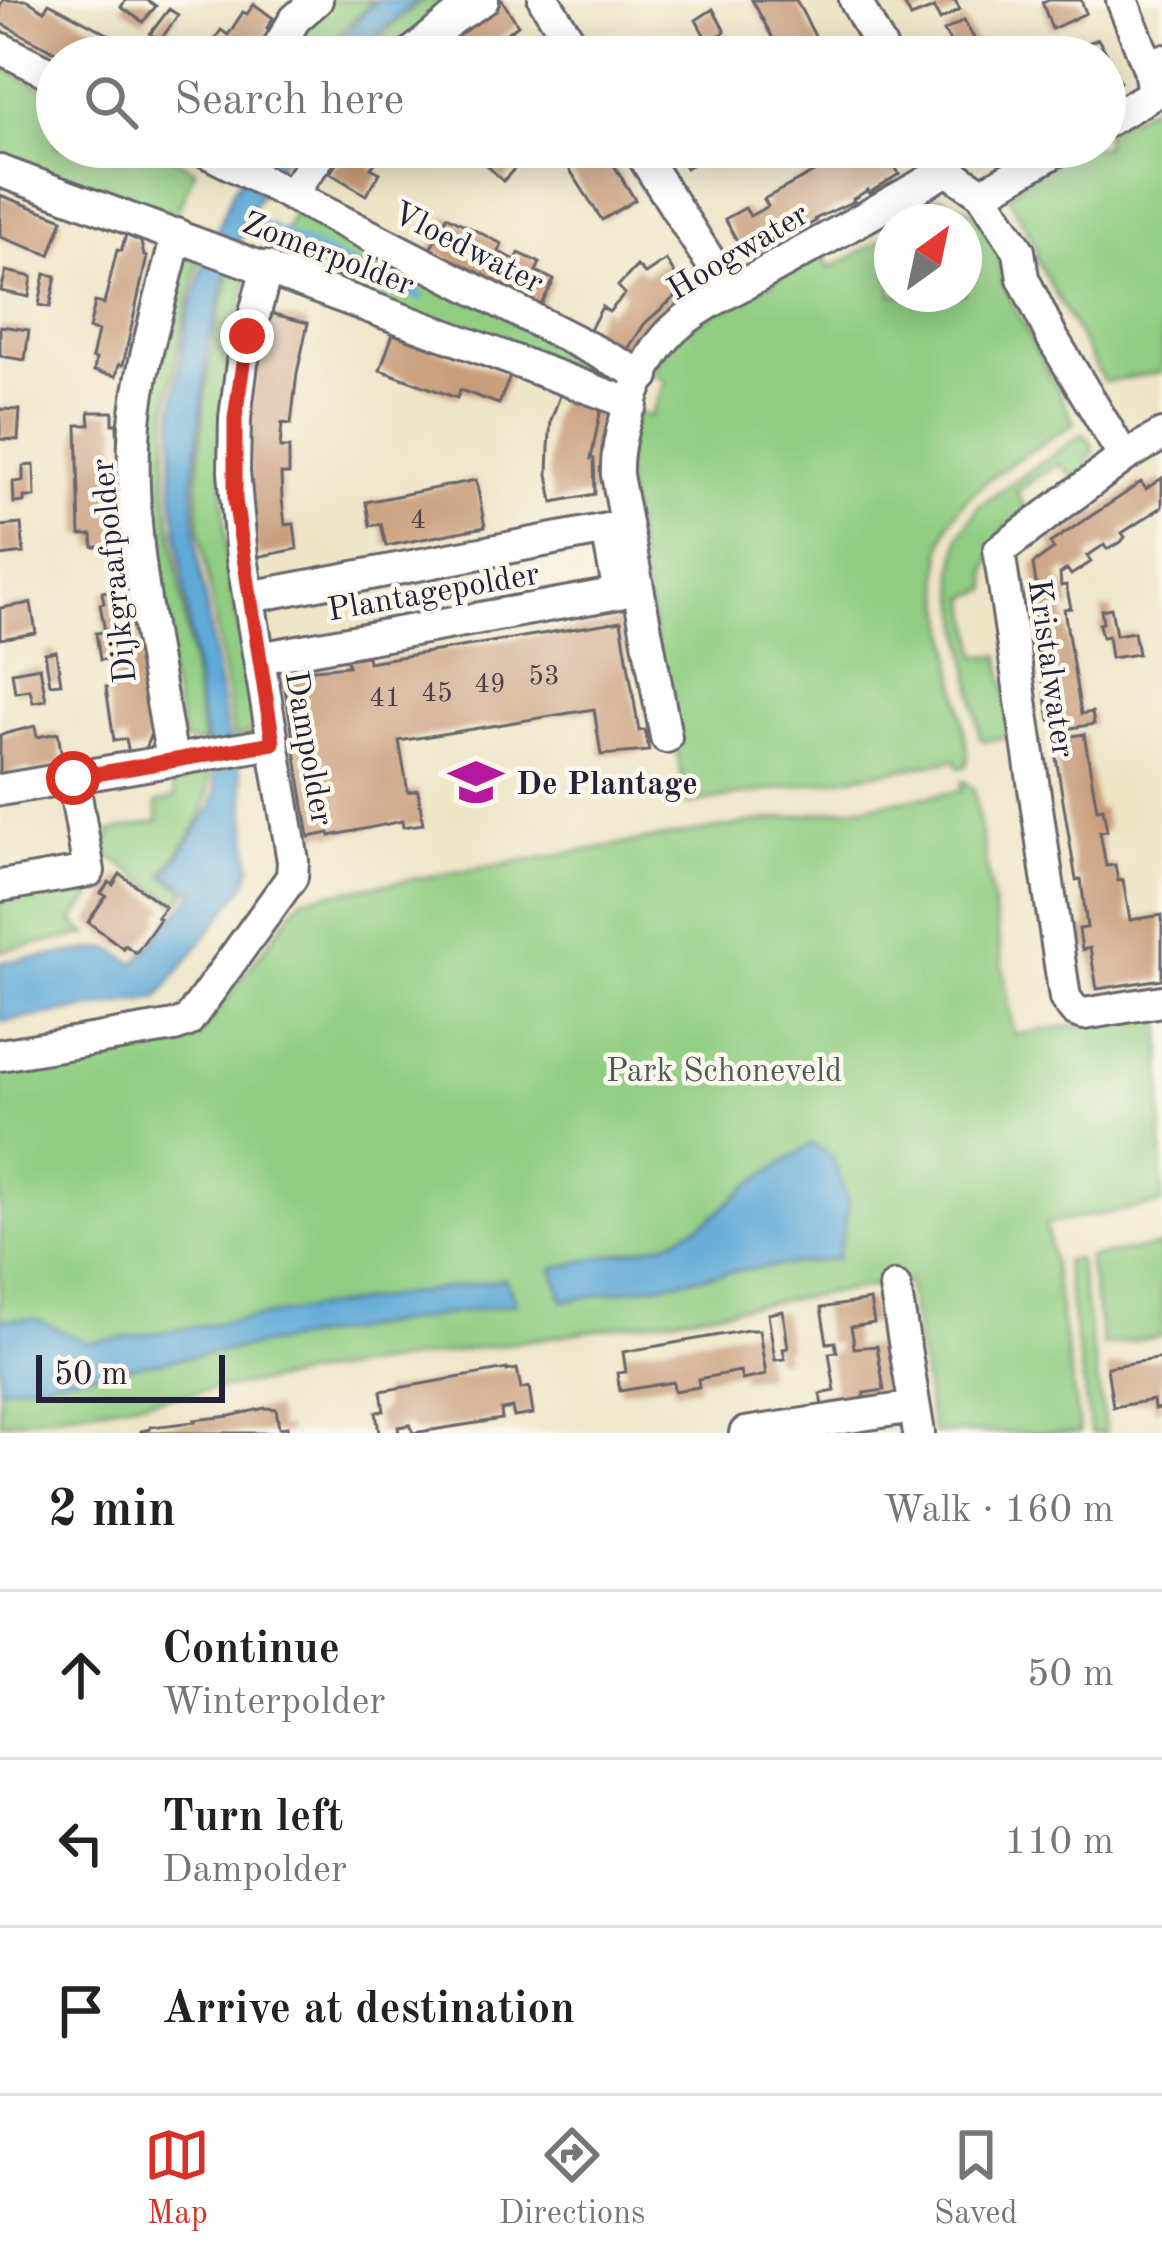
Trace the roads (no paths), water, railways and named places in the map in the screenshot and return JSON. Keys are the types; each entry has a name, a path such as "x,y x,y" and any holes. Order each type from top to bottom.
{"street":[{"path":"432,36 483,0"},
{"path":"544,0 567,36"},
{"path":"856,0 875,36"},
{"path":"1122,0 1155,64 1153,94 1126,110"},
{"path":"281,36 295,6"},
{"path":"0,48 36,66"},
{"name":"Vloedwater","path":"241,168 424,263 638,390"},
{"path":"281,190 304,168"},
{"path":"650,168 728,291"},
{"name":"Hoogwater","path":"638,390 676,327 926,168"},
{"path":"952,168 982,194 1018,251 1023,278 1053,338 1124,457 1162,435"},
{"path":"982,194 1027,168"},
{"name":"Zomerpolder","path":"0,171 399,317 638,390"},
{"name":"Dijkgraafpolder","path":"186,758 141,564 134,462 138,398 190,239"},
{"name":"Dampolder","path":"0,1055 174,1026 194,1015 292,877 235,500 234,432 252,262"},
{"path":"638,390 616,461 617,527 666,737"},
{"name":"Kristalwater","path":"1124,457 999,551 1066,998 1075,1011 1084,1014 1162,1001"},
{"name":"Plantagepolder","path":"249,597 617,527"},
{"name":"Plantagepolder","path":"259,658 629,592"},
{"path":"0,790 273,743"},
{"path":"0,886 89,871 73,778"},
{"path":"745,1433 916,1420 896,1287"}],"water":[{"path":"377,0 418,0 377,36 343,36"},
{"path":"247,168 277,168 254,205 226,275 208,346 193,486 198,556 226,728 242,777 251,866 246,884 158,998 0,1022 0,962 110,948 135,964 195,892 166,875 212,806 216,791 199,705 172,488 174,404 188,318 233,191"},
{"path":"812,1144 832,1155 849,1205 837,1259 563,1301 553,1268 666,1243 709,1220 748,1186"},
{"path":"505,1279 516,1303 0,1388 0,1319 35,1319 89,1343"}],"waterway":[{"path":"248,218 420,297"}],"place":[{"name":"De Plantage","path":"476,782"}],"park label":[{"name":"Park Schoneveld","path":"724,1069"}]}
